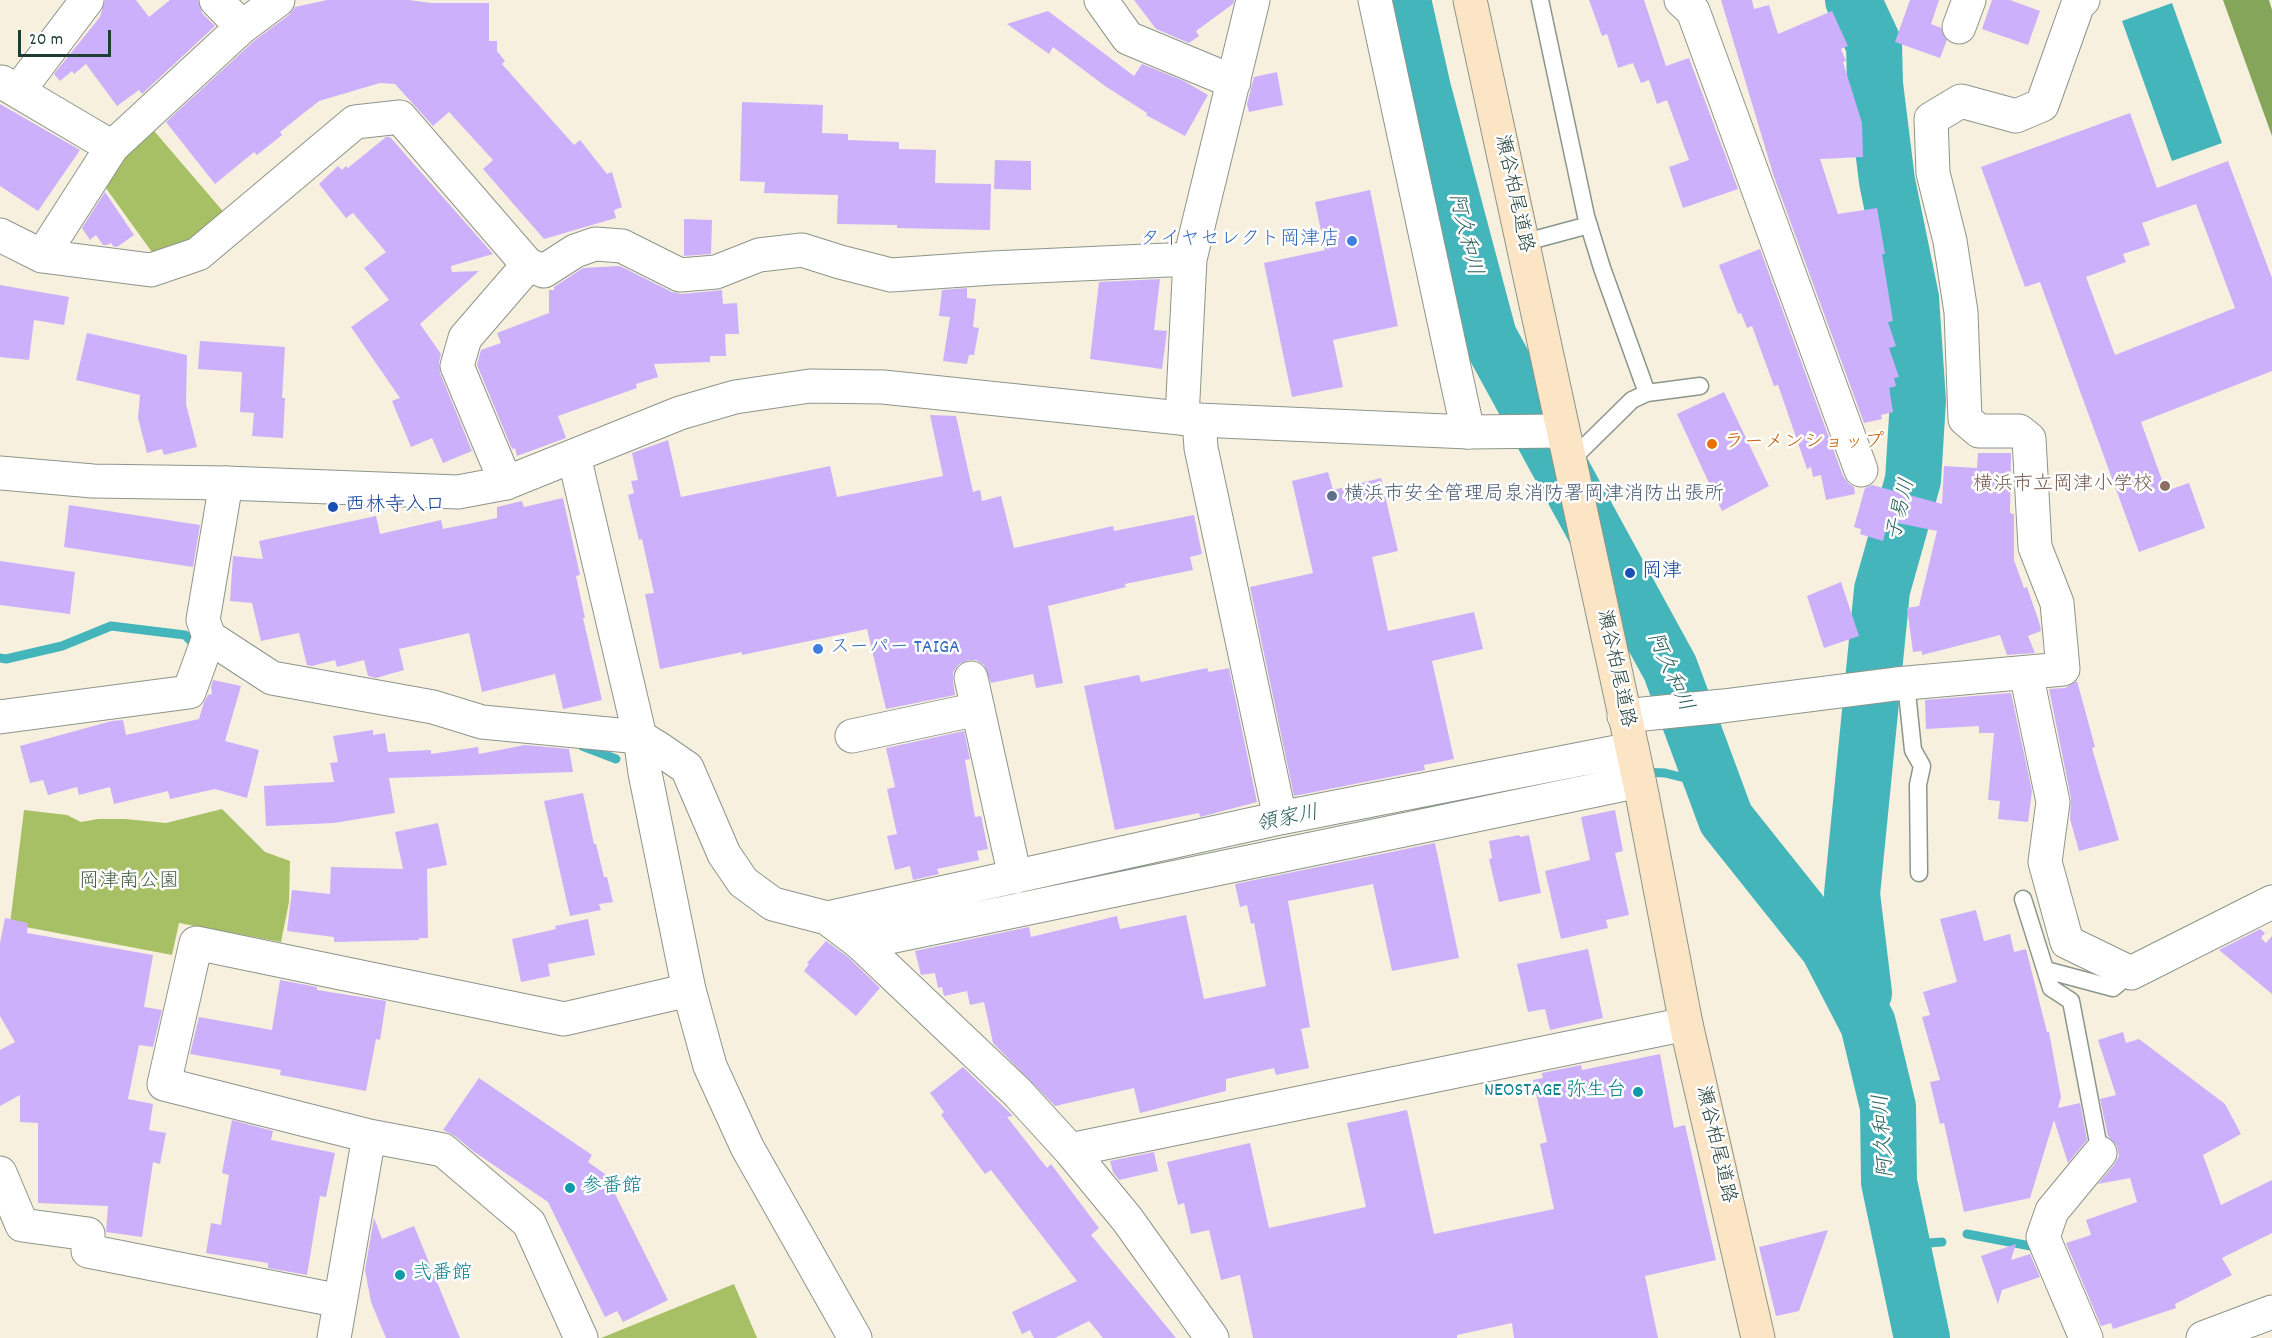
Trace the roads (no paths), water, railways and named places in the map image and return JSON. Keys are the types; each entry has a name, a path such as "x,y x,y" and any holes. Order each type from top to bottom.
{"main road":[{"name":"瀬谷柏尾道路","path":"1470,0 1566,447 1637,715 1632,749 1686,1024 1758,1338"}],"street":[{"path":"87,0 11,86 112,147"},
{"path":"216,0 242,27"},
{"path":"42,256 112,147 242,27 278,0"},
{"path":"1101,0 1128,38 1234,82"},
{"path":"1253,0 1190,259 1190,419 1202,448 1280,818"},
{"path":"1375,0 1468,432"},
{"path":"1637,715 1889,685 2063,669 2057,603 2035,547 2029,439 2019,431 1979,431 1965,419 1961,312 1950,241 1933,173 1931,119 1961,101 2016,116 2042,105 2078,4 2083,0"},
{"path":"1694,4 1862,470"},
{"path":"0,235 42,256 151,270 198,254 355,122 400,117 528,265 544,271 575,250 595,244 622,246 680,275 716,272 759,255 802,249 840,262 891,275 1190,259"},
{"path":"506,483 457,366 465,338 528,265"},
{"path":"0,473 93,481 226,483 458,492 506,483 680,413 735,397 810,386 883,387 1190,419 1468,432 1566,447"},
{"path":"574,456 640,737 645,773 689,990 710,1066 747,1147 855,1338"},
{"path":"226,483 203,620 209,637 272,678 433,707 482,722 640,737 687,768 724,854 743,882 773,904 827,918 860,943 1017,1092 1070,1150 1127,1220 1212,1338"},
{"path":"0,717 189,692 209,637"},
{"path":"2026,674 2053,802 2045,862 2067,942 2131,973 2272,902"},
{"path":"972,678 1015,876"},
{"path":"852,736 978,709"},
{"path":"827,918 1280,818 1632,749"},
{"path":"860,943 1639,781"},
{"path":"581,1338 529,1223 443,1150 369,1136 164,1084 196,943 564,1019 689,990"},
{"path":"1070,1150 1686,1024"},
{"path":"334,1338 369,1136"},
{"path":"2085,1338 2043,1237 2052,1211 2100,1153"},
{"path":"0,1173 22,1225 88,1234 88,1251 340,1300"},
{"path":"2203,1338 2272,1311"}],"lane":[{"path":"1540,0 1589,225 1647,393"},
{"path":"1522,243 1589,225"},
{"path":"1566,447 1632,400 1647,393 1700,386"},
{"path":"1889,685 1913,750 1922,766 1918,785 1919,873"},
{"path":"2023,899 2051,988 2071,1001 2100,1153"},
{"path":"2046,970 2113,988 2131,973"}],"water":[{"path":"2172,3 2222,143 2172,161 2122,21"}],"waterway":[{"name":"阿久和川","path":"1403,0 1423,89 1489,337 1670,668 1726,819 1828,947 1868,1024 1888,1107 1889,1182 1922,1338"},
{"name":"子易川","path":"1853,0 1874,45 1875,84 1887,181 1911,298 1918,401 1913,480 1882,590 1852,894 1864,993"},
{"path":"0,658 6,659 62,646 111,626 185,635 199,649"},
{"path":"582,746 616,759"},
{"name":"領家川","path":"1643,772 1665,773 1713,785"},
{"path":"1967,1234 2036,1247"},
{"path":"1902,1245 1942,1242"}],"place":[{"name":"タイヤセレクト岡津店","path":"1352,241"},
{"name":"ラーメンショップ","path":"1712,444"},
{"name":"横浜市立岡津小学校","path":"2165,486"},
{"name":"横浜市安全管理局泉消防署岡津消防出張所","path":"1332,496"},
{"name":"西林寺入口","path":"333,507"},
{"name":"岡津","path":"1630,573"},
{"name":"スーパー TAIGA","path":"818,649"},
{"name":"NEOSTAGE 弥生台","path":"1638,1092"},
{"name":"参番館","path":"570,1188"},
{"name":"弐番館","path":"400,1275"}],"park label":[{"name":"岡津南公園","path":"129,883"}]}
